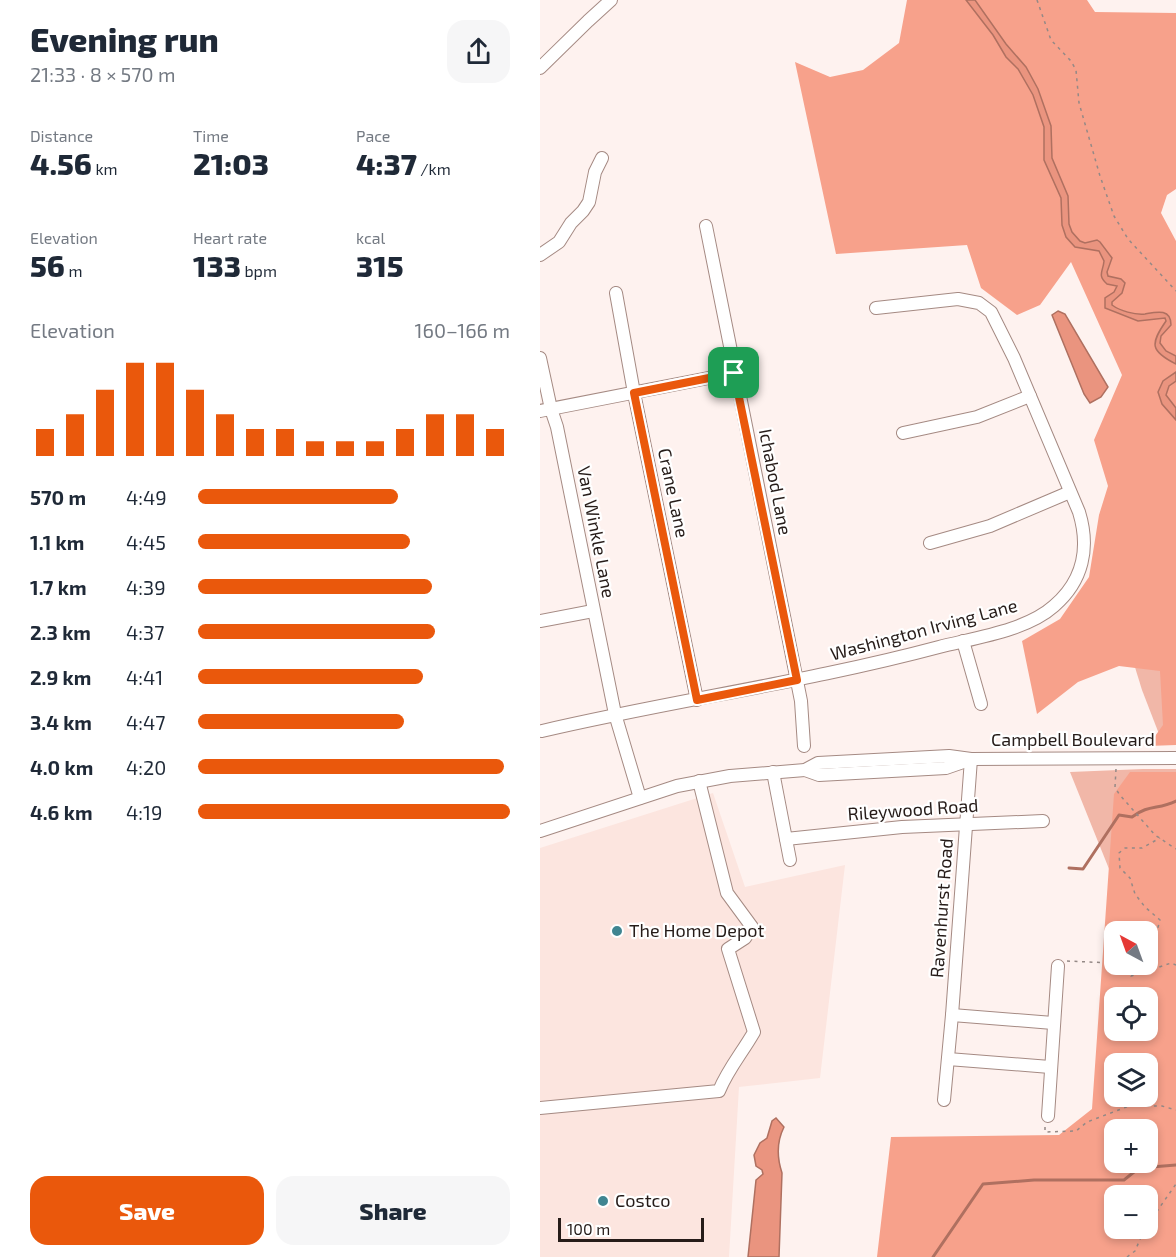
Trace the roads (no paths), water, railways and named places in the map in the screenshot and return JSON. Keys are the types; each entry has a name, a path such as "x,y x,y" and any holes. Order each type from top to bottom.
{"street":[{"path":"540,68 612,0"},
{"path":"540,255 559,242 589,202 595,172 602,158"},
{"name":"Ichabod Lane","path":"706,226 797,680 803,715 804,746"},
{"name":"Crane Lane","path":"616,293 634,393 697,700"},
{"name":"Washington Irving Lane","path":"542,731 615,714 697,700 896,659 963,641 1028,622 1053,607 1071,588 1079,573 1082,560 1084,529 1000,327 985,306 958,299 876,308"},
{"name":"Van Winkle Lane","path":"540,358 545,410 557,427 615,714 640,798"},
{"path":"545,410 734,373"},
{"path":"903,433 977,417 1030,396"},
{"path":"930,543 990,526 1070,492"},
{"path":"540,621 593,611"},
{"path":"963,641 981,704"},
{"name":"Campbell Boulevard","path":"540,831 699,781 805,770 818,763 950,756 971,759 1176,758"},
{"name":"Ravenhurst Road","path":"944,1100 971,759"},
{"path":"773,772 790,860"},
{"path":"540,1108 719,1091 727,1072 742,1054 754,1032 728,949 745,938 752,927 727,893 699,781"},
{"name":"Rileywood Road","path":"786,839 902,827 1043,821"},
{"path":"1048,1116 1058,966"},
{"path":"952,1015 1053,1023"},
{"path":"948,1059 1050,1067"}],"waterway":[{"path":"1069,868 1083,869 1119,815 1132,817 1144,810 1176,801"},
{"path":"933,1257 983,1184 1034,1180 1124,1180 1139,1168 1176,1165"}],"place":[{"name":"The Home Depot","path":"617,931"},
{"name":"Costco","path":"603,1201"}]}
